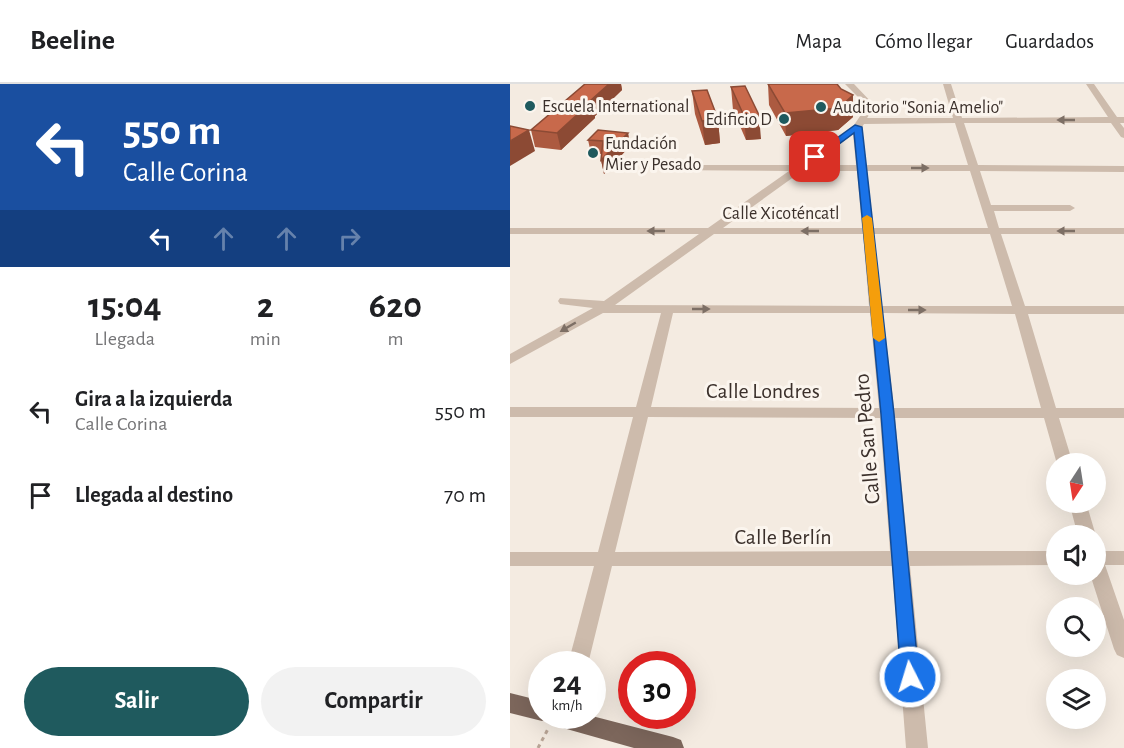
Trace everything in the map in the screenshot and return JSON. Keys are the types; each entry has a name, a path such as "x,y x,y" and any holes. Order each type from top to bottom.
{"main road":[{"path":"510,703 528,709"},
{"path":"598,729 673,748"}],"street":[{"path":"849,84 868,101 881,121"},
{"path":"947,84 976,168 1062,453"},
{"path":"1090,84 1119,120 1124,135"},
{"path":"510,360 604,307 714,231 859,124 871,106"},
{"path":"859,124 881,121 1119,120"},
{"name":"Calle San Pedro","path":"859,124 917,748"},
{"path":"661,167 1124,169"},
{"path":"988,208 1070,208"},
{"name":"Calle Xicoténcatl","path":"510,231 1124,231"},
{"path":"564,301 604,307 668,309 1124,310"},
{"path":"581,651 668,309"},
{"name":"Calle Londres","path":"510,412 1124,413"},
{"name":"Calle Berlín","path":"510,559 1046,558"},
{"path":"1106,559 1124,558"},
{"path":"1103,585 1124,649"}],"path":[{"path":"538,748 549,729"}],"building":[{"path":"585,84 609,84 557,133 531,130"},
{"path":"768,84 837,84 841,89 853,95 839,108 785,113"},
{"path":"745,86 759,115 744,116 731,87"},
{"path":"707,90 718,119 702,121 692,91"},
{"path":"510,126 529,130 510,141"},
{"path":"598,130 628,133 601,160 603,141 588,140"}],"slow traffic":[{"path":"867,218 879,338"}],"place":[{"name":"Escuela International","path":"530,106"},
{"name":"Auditorio \"Sonia Amelio\"","path":"821,107"},
{"name":"Edificio D","path":"784,119"},
{"name":"Fundación Mier y Pesado","path":"593,153"}],"route":[{"path":"815,157 858,127 887,414 910,677"}]}
